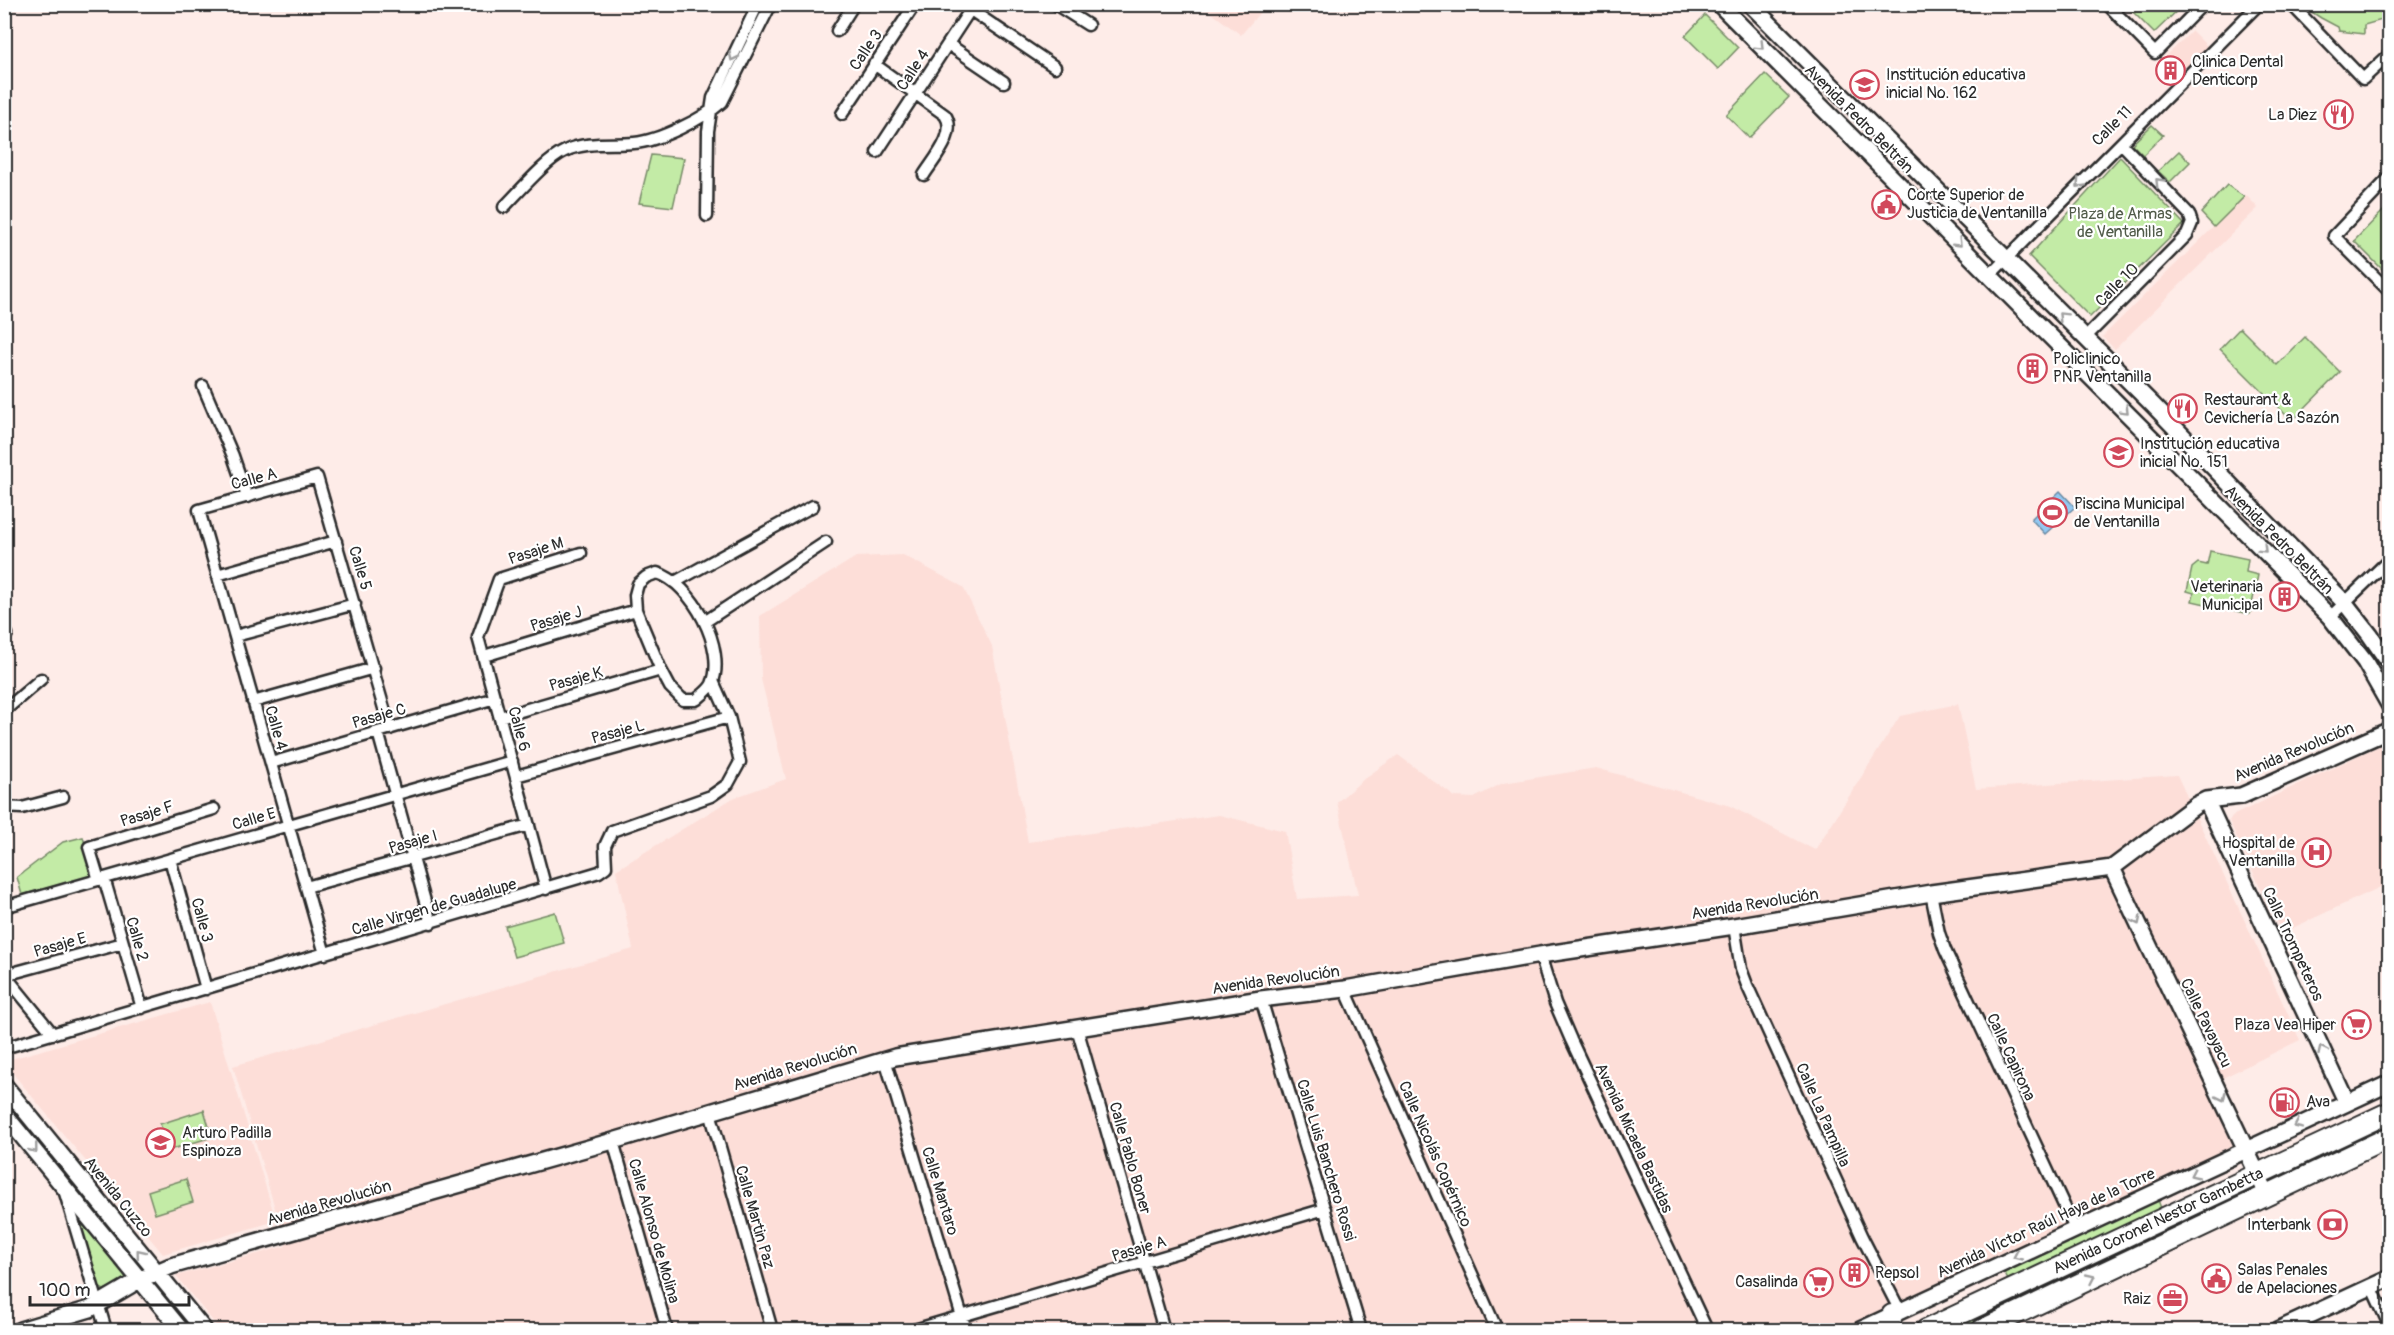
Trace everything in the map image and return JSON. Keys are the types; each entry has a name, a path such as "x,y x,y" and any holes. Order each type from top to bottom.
{"highway":[{"name":"Avenida Coronel Nestor Gambetta","path":"1926,1330 2388,1112"},
{"name":"Avenida Coronel Nestor Gambetta","path":"1982,1330 2390,1137"}],"street":[{"path":"706,216 708,131 713,98 758,4"},
{"path":"504,207 565,151 600,144 649,140 689,124 711,112 722,102 771,4"},
{"path":"837,31 854,4"},
{"name":"Calle 3","path":"842,114 915,4"},
{"path":"1055,4 1088,25"},
{"name":"Avenida Pedro Beltrán","path":"1719,4 2330,617 2366,662 2390,706"},
{"name":"Avenida Pedro Beltrán","path":"1750,4 2084,339 2153,405 2345,603 2390,664"},
{"path":"2107,4 2155,53 2203,4"},
{"name":"Calle 11","path":"1990,275 2259,4"},
{"path":"2291,4 2363,79 2390,54"},
{"path":"969,6 1054,67"},
{"name":"Calle 4","path":"877,152 948,44 969,6"},
{"path":"948,44 1004,82"},
{"path":"874,64 945,115 950,121 947,136 924,176"},
{"path":"1859,145 1875,129"},
{"name":"Calle 10","path":"2084,339 2187,235 2192,224 2189,214 2121,143"},
{"path":"2390,177 2334,236 2390,292"},
{"path":"2377,190 2383,191 2390,197"},
{"path":"203,386 233,456 247,497"},
{"name":"Calle A","path":"199,510 317,477"},
{"name":"Calle 5","path":"317,477 390,729"},
{"path":"675,582 813,506"},
{"name":"Calle 4","path":"199,510 325,954"},
{"path":"217,574 336,541"},
{"path":"706,621 826,542"},
{"name":"Pasaje M","path":"499,579 581,553"},
{"path":"2330,617 2390,559"},
{"path":"657,573 675,582 706,621 714,646 716,672 712,686 696,700 683,700 670,687 636,610 635,595 638,584 646,577 657,573"},
{"name":"Calle 6","path":"499,579 478,634 546,889"},
{"path":"235,636 354,604"},
{"name":"Pasaje J","path":"484,656 636,610"},
{"path":"254,702 374,668"},
{"name":"Pasaje K","path":"500,717 661,670"},
{"path":"4,711 41,679"},
{"name":"Calle Virgen de Guadalupe","path":"4,1048 599,872 606,867 605,846 615,830 711,796 728,784 740,762 729,717 713,681"},
{"name":"Pasaje C","path":"271,763 495,698"},
{"name":"Pasaje L","path":"516,776 729,717"},
{"name":"Avenida Revolución","path":"20,1330 99,1305 155,1272 613,1141 885,1059 1261,999 1345,989 1540,955 1931,893 2112,868 2206,800 2241,796 2390,730"},
{"path":"378,732 431,923"},
{"name":"Calle E","path":"4,907 512,761"},
{"path":"4,807 22,808 63,797"},
{"name":"Calle Trompeteros","path":"2206,800 2347,1102"},
{"name":"Pasaje F","path":"89,847 214,809"},
{"name":"Pasaje I","path":"306,887 529,825"},
{"name":"Calle 2","path":"89,847 123,943 142,1008"},
{"name":"Calle 3","path":"170,859 206,989"},
{"name":"Calle Pavayacu","path":"2112,868 2267,1194"},
{"name":"Calle Capirona","path":"1931,893 1945,950 2075,1229"},
{"name":"Calle La Pampilla","path":"1734,926 1741,969 1747,985 1862,1238 1893,1319"},
{"name":"Pasaje E","path":"5,975 123,943"},
{"name":"Avenida Micaela Bastidas","path":"1540,955 1555,1003 1707,1330"},
{"path":"5,975 53,1034"},
{"name":"Calle Nicolás Copérnico","path":"1345,989 1497,1330"},
{"name":"Calle Luis Banchero Rossi","path":"1261,999 1361,1330"},
{"name":"Calle Pablo Boner","path":"1077,1028 1164,1330"},
{"name":"Calle Mantaro","path":"885,1059 966,1330"},
{"name":"Avenida Víctor Raúl Haya de la Torre","path":"1860,1330 1893,1319 2075,1229 2390,1083"},
{"name":"Avenida Cuzco","path":"4,1085 204,1330"},
{"name":"Calle Martin Paz","path":"710,1112 772,1330"},
{"name":"Avenida Cuzco","path":"4,1114 181,1330"},
{"name":"Calle Alonso de Molina","path":"613,1141 667,1330"},
{"path":"63,1185 106,1330"},
{"name":"Pasaje A","path":"915,1330 1324,1209"},
{"path":"2278,1330 2300,1326 2371,1286 2390,1278"},
{"path":"2371,1286 2390,1327"}],"shaded area":[{"path":"1201,5 1266,5 1241,35"},
{"path":"2192,31 2212,51 2178,85 2157,65"},
{"path":"2246,195 2258,208 2115,349 2102,337"},
{"path":"903,555 963,587 992,646 1028,842 1219,815 1285,831 1297,899 1358,895 1337,802 1365,778 1398,755 1455,797 1474,798 1503,783 1596,768 1730,806 1815,850 1900,716 1958,704 1976,789 2177,775 2300,1040 2206,1086 2240,1161 1880,1330 220,1330 176,1276 286,1246 233,1066 633,949 616,870 733,798 786,779 761,679 760,616 856,557"},
{"name":"Hospital de Ventanilla","path":"2383,744 2389,758 2389,883 2282,933 2229,821 2232,816"},
{"name":"Arturo Padilla Espinoza","path":"210,1002 276,1221 163,1254 4,1061"}],"green space":[{"path":"2126,5 2183,5 2154,33"},
{"path":"2301,5 2389,5 2389,18 2364,25 2364,34 2339,31 2338,27"},
{"path":"1705,15 1738,48 1718,69 1685,36"},
{"path":"1765,74 1789,97 1749,138 1726,115"},
{"path":"2152,125 2163,135 2143,155 2132,144"},
{"path":"2179,151 2190,162 2170,182 2158,171"},
{"path":"651,155 684,158 673,207 639,203"},
{"name":"Plaza de Armas de Ventanilla","path":"2120,157 2184,224 2090,317 2029,256"},
{"path":"2227,185 2244,197 2214,227 2201,213"},
{"path":"2386,208 2389,211 2389,276 2354,241"},
{"path":"2240,328 2277,365 2305,337 2340,372 2292,421 2220,349"},
{"path":"2210,551 2248,559 2246,572 2258,575 2250,614 2192,601 2194,593 2187,591 2192,568 2198,563 2207,565"},
{"path":"83,837 94,875 22,895 17,877 63,842"},
{"path":"555,912 564,943 514,957 505,926"},
{"path":"204,1110 212,1137 169,1150 160,1124"},
{"path":"2389,1118 2389,1131 2279,1180 2277,1175"},
{"path":"186,1179 193,1202 155,1214 148,1191"},
{"path":"2250,1188 2252,1192 2248,1198 1968,1330 1942,1330"},
{"path":"2158,1200 2162,1211 2009,1282 2004,1272"},
{"path":"85,1222 127,1272 124,1281 104,1290 98,1287 76,1225"}],"water":[{"name":"Piscina Municipal de Ventanilla","path":"2060,491 2075,507 2045,534 2031,519"}],"place":[{"name":"Clinica Dental Denticorp","path":"2171,71"},
{"name":"Institución educativa inicial No. 162","path":"1865,84"},
{"name":"La Diez","path":"2338,115"},
{"name":"Corte Superior de Justicia de Ventanilla","path":"1886,204"},
{"name":"Policlinico PNP Ventanilla","path":"2032,368"},
{"name":"Restaurant & Cevichería La Sazón","path":"2183,409"},
{"name":"Institución educativa inicial No. 151","path":"2119,453"},
{"name":"Piscina Municipal de Ventanilla","path":"2053,513"},
{"name":"Veterinaria Municipal","path":"2284,596"},
{"name":"Hospital de Ventanilla","path":"2316,852"},
{"name":"Plaza Vea Hiper","path":"2357,1025"},
{"name":"Ava","path":"2285,1102"},
{"name":"Arturo Padilla Espinoza","path":"161,1142"},
{"name":"Interbank","path":"2332,1225"},
{"name":"Repsol","path":"1854,1273"},
{"name":"Salas Penales de Apelaciones","path":"2216,1279"},
{"name":"Casalinda","path":"1819,1282"},
{"name":"Raiz","path":"2172,1299"}]}
